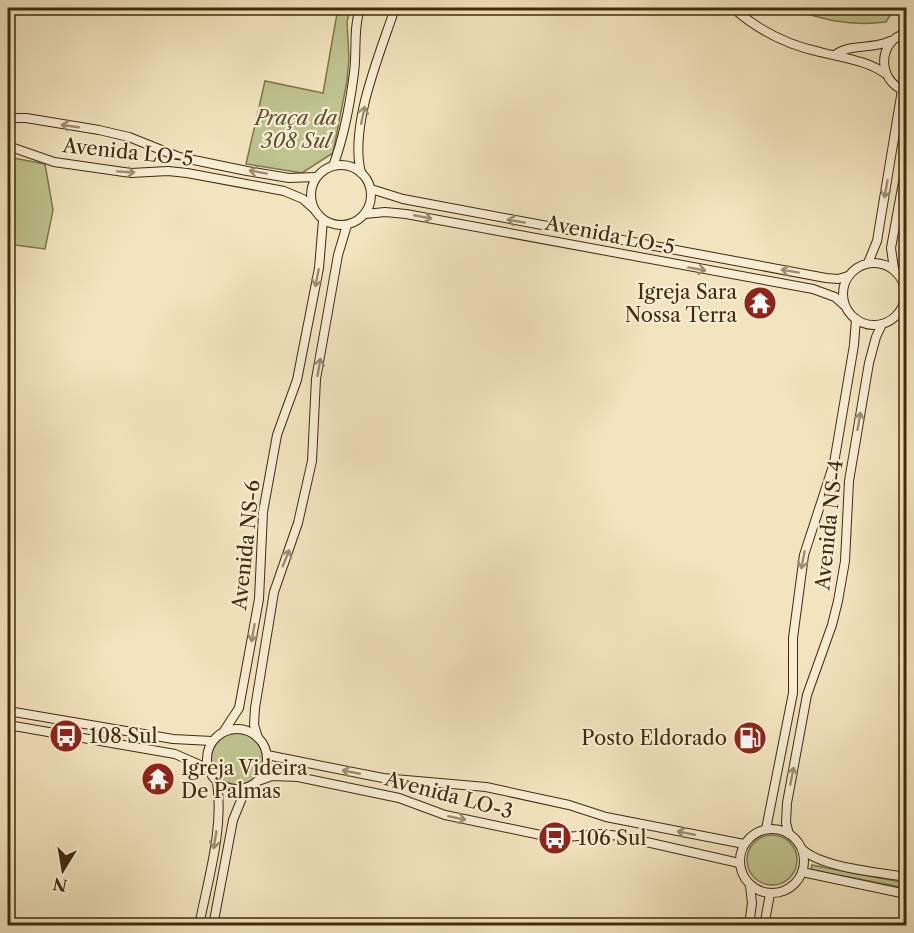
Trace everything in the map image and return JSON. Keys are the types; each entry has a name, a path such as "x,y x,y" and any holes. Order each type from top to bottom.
{"street":[{"path":"333,166 340,146 354,73 356,25 360,8"},
{"path":"362,172 353,167 333,166 316,177 311,187 310,198 313,208 323,220 339,226 357,221 365,214 371,198 368,180 358,161 358,138 372,78 395,8"},
{"path":"733,8 768,33 793,45 873,65 886,74"},
{"path":"835,55 847,48 872,47 892,40 905,32"},
{"path":"868,263 877,241 904,91 890,81 886,74 884,56 892,40"},
{"name":"Avenida LO-5","path":"8,118 26,118 99,130 129,137 179,157 248,171 289,178 316,177"},
{"name":"Avenida LO-5","path":"8,146 54,162 132,173 168,171 187,173 284,191 303,199 313,208"},
{"path":"894,269 882,263 868,263 856,267 848,276 843,285 842,295 844,305 856,320 868,325 882,324 904,310 906,292 903,282 894,269 891,248 906,166"},
{"name":"Avenida LO-5","path":"371,189 403,199 644,245 826,278 838,279 848,276"},
{"name":"Avenida LO-5","path":"365,214 385,212 406,214 813,289 835,297 844,305"},
{"name":"Avenida NS-6","path":"224,731 238,708 243,686 259,598 263,512 277,435 297,380 319,268 323,220"},
{"name":"Avenida NS-6","path":"258,738 254,725 255,708 272,603 277,581 296,529 312,461 316,379 338,255 347,225"},
{"name":"Avenida NS-4","path":"766,829 793,693 793,638 804,555 834,463 854,345 856,320"},
{"name":"Avenida NS-4","path":"789,834 786,823 786,803 807,695 832,625 838,601 845,561 849,481 868,363 882,324"},
{"path":"8,711 173,739 212,741"},
{"path":"8,725 175,754 207,768 217,782 225,787 236,789 246,788 258,780 263,773 267,755 258,738 248,731 236,729 224,731 212,741 207,754 207,768"},
{"name":"Avenida LO-3","path":"267,755 393,780 486,787 569,805 606,818 744,844"},
{"name":"Avenida LO-3","path":"258,780 283,776 298,777 399,798 445,815 555,838 600,834 739,863"},
{"path":"199,926 219,810 217,782"},
{"path":"213,926 233,820 246,788"},
{"path":"749,926 752,903 750,886 740,870 740,853 751,836 766,829 780,830 789,834 810,856 828,863 906,877"},
{"path":"750,886 771,894 791,888 802,872 803,850"},
{"path":"802,872 906,894"},
{"path":"764,926 771,894"}],"green space":[{"name":"Praça da 308 Sul","path":"338,8 351,8 347,21 349,59 347,81 333,153 302,173 246,164 265,81 323,93"},
{"path":"787,8 895,8 886,22 848,23 824,19"},
{"path":"8,157 45,164 53,210 45,249 8,244"},
{"path":"237,733 251,737 259,745 263,759 259,773 251,781 237,785 223,781 215,773 211,759 215,745 223,737"},
{"path":"772,835 790,842 797,860 790,878 772,885 754,878 747,860 754,842"},
{"path":"812,865 906,883 906,888 811,870"}],"place":[{"name":"Igreja Sara Nossa Terra","path":"760,303"},
{"name":"108 Sul","path":"66,736"},
{"name":"Posto Eldorado","path":"750,738"},
{"name":"Igreja Videira De Palmas","path":"158,779"},
{"name":"106 Sul","path":"555,838"}]}
